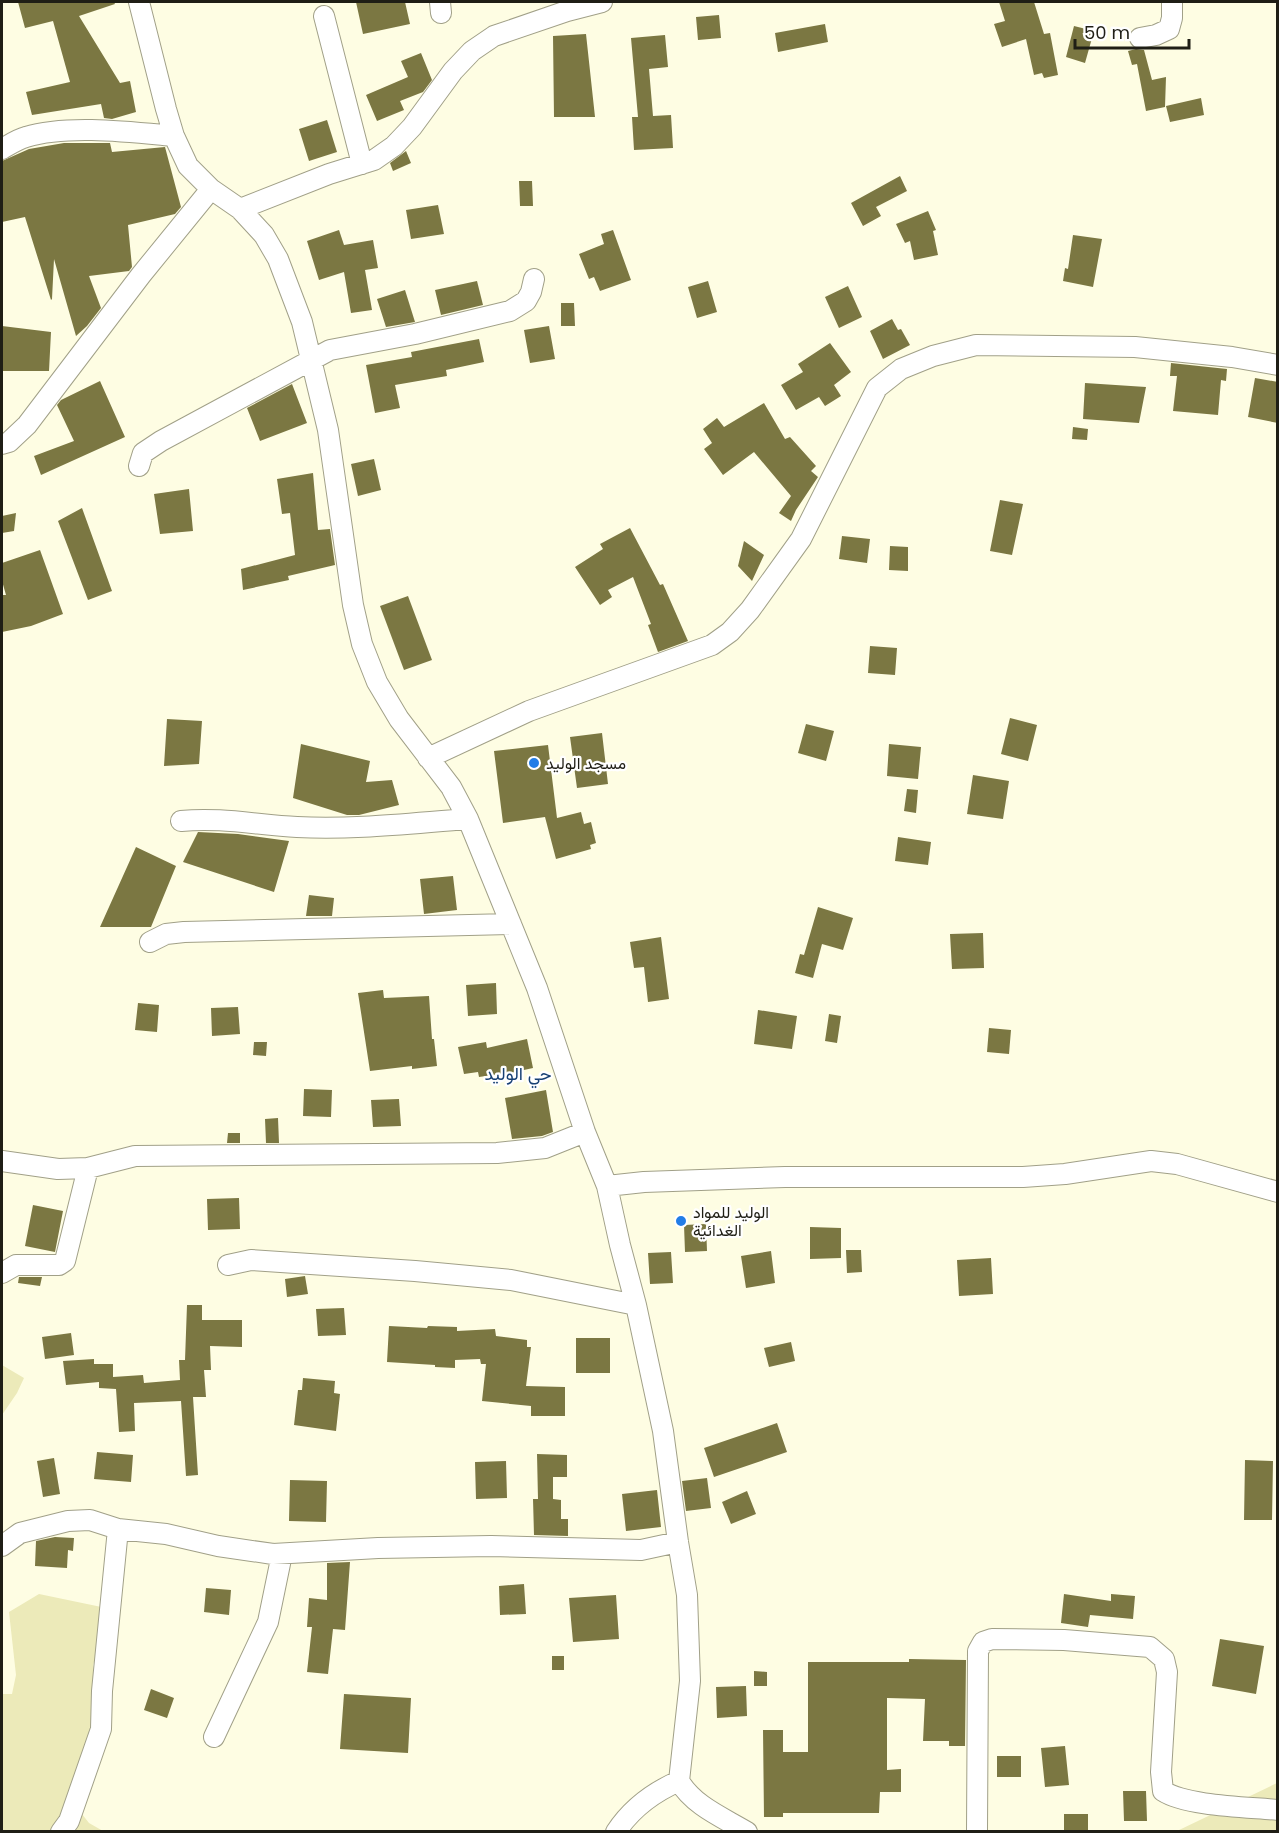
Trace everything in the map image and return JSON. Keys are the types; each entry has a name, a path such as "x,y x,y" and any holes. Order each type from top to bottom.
{"street":[{"path":"139,2 174,136 188,166 211,189 240,209 264,235 278,259 302,322 328,430 353,605 362,644 377,682 399,719 451,787 468,819 537,988 585,1132 607,1186 663,1431 687,1595 690,1681 679,1781 686,1793 704,1808 747,1832"},
{"path":"240,209 374,160 394,146 412,127 453,71 471,51 494,36 567,11 602,2"},
{"path":"1140,38 1156,35 1169,29 1172,2"},
{"path":"324,16 362,164"},
{"path":"2,149 23,137 62,131 108,131 174,136"},
{"path":"2,444 9,442 27,425 141,275 211,189"},
{"path":"139,466 143,453 161,441 330,350 415,334 510,311 526,301 534,279"},
{"path":"428,758 529,711 712,645 730,632 750,610 801,539 877,388 901,369 933,356 976,345 1135,347 1232,357 1278,365"},
{"path":"182,821 220,819 297,827 338,828 468,819"},
{"path":"150,942 166,934 184,932 511,924"},
{"path":"2,1161 58,1169 88,1168 135,1156 497,1153 545,1148 585,1132"},
{"path":"607,1186 644,1182 785,1177 1023,1177 1065,1174 1151,1161 1177,1164 1278,1192"},
{"path":"2,1273 16,1264 59,1265 65,1261 88,1168"},
{"path":"228,1265 250,1260 511,1280 636,1305"},
{"path":"2,1546 20,1533 68,1521 90,1520 118,1529 166,1534 218,1546 282,1554 378,1548 490,1546 641,1550 678,1542"},
{"path":"61,1832 69,1821 101,1729 102,1690 118,1529"},
{"path":"214,1737 268,1622 282,1554"},
{"path":"977,1832 978,1651 983,1642 992,1639 1150,1647 1164,1659 1167,1672 1161,1772 1163,1791 1187,1800 1278,1810"},
{"path":"616,1832 621,1824 646,1800 661,1789 679,1781"}],"shaded area":[{"path":"2,1365 24,1378 2,1415"},
{"path":"39,1594 111,1609 93,1665 101,1729 74,1804 89,1823 103,1831 2,1832 2,1694 12,1694 16,1675 9,1612"},
{"path":"1277,1783 1277,1831 1177,1831"}],"building":[{"path":"18,2 114,2 115,4 79,16 120,83 130,81 136,112 112,119 104,118 101,104 32,115 26,92 70,82 53,21 25,28"},
{"path":"356,2 405,2 410,24 363,34"},
{"path":"999,2 1034,2 1044,34 1050,33 1058,75 1044,78 1042,73 1034,75 1026,39 1002,47 994,24 1005,21"},
{"path":"719,15 721,38 698,40 696,17"},
{"path":"825,24 828,42 778,52 775,33"},
{"path":"1074,26 1094,31 1085,63 1066,57"},
{"path":"586,34 595,117 554,117 553,36"},
{"path":"665,35 668,67 649,69 653,116 671,115 673,148 634,150 632,117 638,117 631,38"},
{"path":"1144,50 1152,80 1166,77 1165,107 1146,111 1137,64 1132,65 1128,51"},
{"path":"421,53 432,80 423,92 400,101 404,110 377,121 366,95 408,77 401,61"},
{"path":"1201,98 1204,115 1170,122 1166,106"},
{"path":"327,120 337,152 309,161 299,129"},
{"path":"64,143 110,143 112,152 165,147 181,207 175,214 128,225 132,267 129,271 89,276 101,308 76,336 54,259 51,300 25,217 2,222 2,161 29,149"},
{"path":"406,151 411,163 393,171 390,163"},
{"path":"900,176 907,191 876,207 881,216 863,226 851,203"},
{"path":"519,181 532,181 533,206 520,206"},
{"path":"438,205 444,234 411,239 406,210"},
{"path":"928,211 936,230 933,231 938,255 914,260 910,241 905,243 896,224"},
{"path":"339,230 344,245 373,240 378,268 365,270 372,310 351,313 344,272 319,280 307,241"},
{"path":"613,230 631,280 600,291 594,277 589,279 579,254 604,244 601,234"},
{"path":"1073,235 1102,239 1093,287 1063,281 1065,268 1068,269"},
{"path":"477,281 483,305 441,315 435,290"},
{"path":"708,281 717,312 697,318 688,287"},
{"path":"848,286 862,317 839,328 825,297"},
{"path":"405,290 415,322 386,327 377,299"},
{"path":"561,303 574,303 575,326 561,326"},
{"path":"892,319 910,345 883,359 870,331"},
{"path":"2,326 51,332 49,371 2,371"},
{"path":"549,326 555,359 530,363 524,330"},
{"path":"479,339 484,362 446,370 447,376 395,385 400,408 375,413 366,365 412,357 411,352"},
{"path":"830,343 851,372 834,385 841,396 825,406 819,397 796,410 781,385 803,372 798,364"},
{"path":"1171,363 1227,369 1226,381 1221,380 1218,415 1173,411 1177,376 1170,376"},
{"path":"1255,378 1278,382 1278,423 1248,417"},
{"path":"100,381 125,437 41,475 34,456 74,441 57,405 61,400"},
{"path":"1085,383 1146,387 1139,423 1083,419"},
{"path":"292,384 307,423 260,441 247,408"},
{"path":"764,403 785,439 790,437 816,466 811,471 818,477 791,521 779,513 791,496 754,452 723,475 704,449 712,443 703,429 717,418 724,427"},
{"path":"1073,427 1088,429 1087,440 1072,439"},
{"path":"374,459 381,490 358,496 351,464"},
{"path":"313,473 318,530 330,529 335,565 288,576 289,580 243,590 241,569 295,555 290,513 282,514 277,479"},
{"path":"189,489 193,531 160,534 154,494"},
{"path":"1000,500 1023,504 1012,555 990,551"},
{"path":"82,508 112,591 88,600 58,521"},
{"path":"16,513 14,531 2,533 2,516"},
{"path":"630,528 660,585 663,584 688,641 658,652 648,625 651,624 633,577 608,590 612,597 600,605 575,567 603,549 600,544"},
{"path":"842,536 870,539 867,563 839,559"},
{"path":"744,541 764,555 752,581 738,566"},
{"path":"890,546 908,547 908,571 889,570"},
{"path":"40,550 63,614 31,626 2,632 2,595 6,595 2,581 2,563"},
{"path":"408,596 432,660 404,670 380,606"},
{"path":"870,646 897,648 895,675 868,673"},
{"path":"1010,718 1037,725 1028,761 1001,754"},
{"path":"167,719 202,721 199,764 164,766"},
{"path":"806,724 834,731 826,761 798,753"},
{"path":"602,733 608,784 577,788 570,737"},
{"path":"301,744 370,761 366,782 392,780 399,805 359,815 347,815 293,798"},
{"path":"889,744 921,747 918,779 887,776"},
{"path":"548,745 557,818 581,812 584,824 591,822 596,843 590,845 591,849 556,859 545,817 503,823 494,751"},
{"path":"973,775 1009,781 1003,819 967,814"},
{"path":"907,789 918,790 916,813 904,811"},
{"path":"198,832 238,834 289,841 274,892 183,862"},
{"path":"898,837 931,842 928,865 895,861"},
{"path":"136,847 176,866 151,927 100,927"},
{"path":"453,876 457,910 424,914 420,879"},
{"path":"309,895 334,898 332,916 306,916"},
{"path":"818,907 853,918 843,950 822,944 813,978 795,973 800,954 804,955"},
{"path":"983,933 984,968 952,969 950,934"},
{"path":"661,937 669,999 648,1002 644,967 634,968 630,942"},
{"path":"496,983 497,1014 468,1016 466,985"},
{"path":"383,990 384,998 429,996 432,1039 434,1039 437,1066 412,1069 412,1066 370,1071 358,993"},
{"path":"138,1003 159,1005 157,1032 135,1030"},
{"path":"238,1007 240,1034 212,1036 211,1008"},
{"path":"758,1010 797,1016 792,1049 754,1044"},
{"path":"829,1014 841,1016 837,1043 825,1041"},
{"path":"989,1028 1011,1030 1009,1054 987,1052"},
{"path":"527,1039 533,1068 479,1077 478,1072 464,1074 458,1047 486,1042 487,1048"},
{"path":"254,1042 267,1042 266,1056 253,1055"},
{"path":"304,1089 332,1090 331,1117 303,1116"},
{"path":"546,1090 553,1132 542,1136 512,1139 505,1098"},
{"path":"399,1099 401,1126 373,1127 371,1100"},
{"path":"278,1118 279,1143 266,1143 265,1119"},
{"path":"228,1133 240,1133 240,1143 227,1143"},
{"path":"239,1198 240,1229 208,1230 207,1199"},
{"path":"33,1205 63,1211 55,1252 25,1246"},
{"path":"706,1224 707,1251 685,1252 684,1225"},
{"path":"810,1227 841,1228 841,1258 810,1259"},
{"path":"846,1250 861,1250 862,1272 847,1273"},
{"path":"771,1251 775,1283 746,1288 741,1256"},
{"path":"671,1252 673,1283 650,1284 648,1253"},
{"path":"991,1258 993,1294 959,1296 957,1260"},
{"path":"305,1276 308,1294 287,1297 285,1279"},
{"path":"19,1277 42,1277 40,1286 18,1283"},
{"path":"187,1305 202,1305 202,1320 242,1320 242,1347 210,1346 211,1370 204,1370 206,1397 193,1397 198,1475 186,1476 181,1401 134,1403 135,1431 119,1432 116,1389 99,1388 99,1382 66,1385 63,1361 94,1359 94,1364 113,1364 113,1377 143,1375 144,1383 180,1380 179,1360 185,1360"},
{"path":"344,1308 346,1335 318,1336 316,1309"},
{"path":"389,1326 457,1327 457,1331 495,1329 496,1336 527,1340 527,1347 531,1347 526,1386 565,1387 565,1416 531,1416 531,1406 482,1401 486,1364 481,1364 480,1359 455,1360 455,1368 387,1362"},
{"path":"71,1333 74,1355 45,1359 42,1337"},
{"path":"576,1338 610,1338 610,1373 576,1373"},
{"path":"791,1342 795,1361 769,1367 764,1348"},
{"path":"303,1378 335,1381 334,1393 340,1394 336,1431 294,1425 298,1390 302,1390"},
{"path":"777,1423 787,1452 714,1477 704,1448"},
{"path":"97,1452 133,1455 131,1482 94,1479"},
{"path":"537,1454 567,1455 567,1477 553,1477 553,1499 561,1500 561,1519 568,1519 568,1536 534,1535 533,1499 538,1499"},
{"path":"54,1458 60,1494 43,1497 37,1461"},
{"path":"1245,1460 1273,1461 1272,1520 1244,1520"},
{"path":"506,1461 507,1498 476,1499 475,1462"},
{"path":"707,1478 711,1508 686,1511 682,1481"},
{"path":"290,1480 327,1481 326,1522 289,1521"},
{"path":"657,1490 661,1527 626,1531 622,1494"},
{"path":"747,1491 756,1514 731,1524 722,1502"},
{"path":"55,1537 74,1538 73,1551 68,1550 67,1568 35,1566 36,1541"},
{"path":"350,1562 345,1630 333,1629 328,1674 307,1672 312,1627 307,1627 309,1598 327,1600 327,1563"},
{"path":"524,1584 526,1614 500,1615 499,1586"},
{"path":"206,1588 231,1590 229,1615 204,1612"},
{"path":"1064,1594 1111,1601 1111,1594 1135,1596 1133,1619 1090,1615 1088,1627 1061,1623"},
{"path":"616,1595 619,1639 573,1642 569,1598"},
{"path":"1220,1639 1264,1646 1256,1694 1212,1686"},
{"path":"552,1656 564,1656 564,1670 552,1670"},
{"path":"909,1659 966,1660 965,1746 949,1746 949,1741 923,1741 925,1699 887,1698 887,1770 901,1769 901,1792 880,1792 879,1813 783,1813 783,1817 764,1817 763,1730 783,1730 783,1752 808,1752 808,1662 909,1662"},
{"path":"754,1671 767,1672 767,1686 754,1686"},
{"path":"746,1686 747,1716 717,1718 716,1687"},
{"path":"151,1689 174,1698 167,1718 144,1710"},
{"path":"344,1694 411,1698 408,1753 340,1749"},
{"path":"1065,1746 1069,1785 1045,1787 1041,1748"},
{"path":"997,1756 1021,1756 1021,1777 997,1777"},
{"path":"1123,1791 1146,1791 1147,1821 1124,1821"},
{"path":"1064,1814 1088,1814 1088,1830 1064,1830"}],"place":[{"name":"مسجد الوليد","path":"534,763"},
{"name":"الوليد للمواد الغدائية","path":"681,1221"}],"district":[{"name":"حي الوليد","path":"518,1073"}]}
